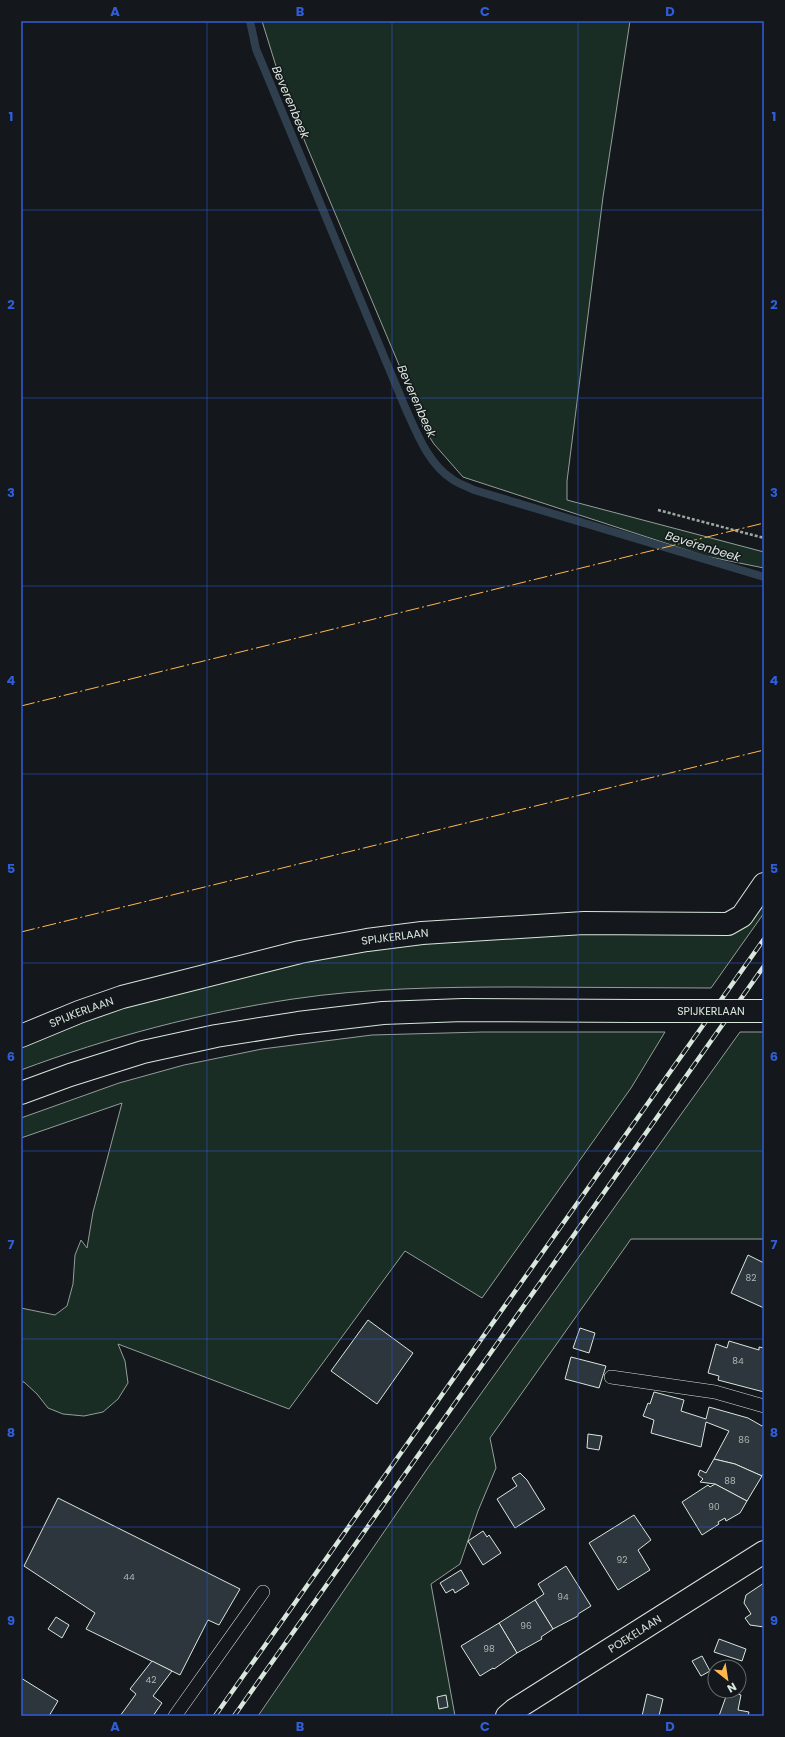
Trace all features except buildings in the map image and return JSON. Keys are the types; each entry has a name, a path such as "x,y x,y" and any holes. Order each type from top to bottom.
{"street":[{"name":"SPIJKERLAAN","path":"21,1036 79,1012 122,997 300,952 367,940 422,933 584,922 728,924 742,916 764,884"},
{"name":"SPIJKERLAAN","path":"21,1093 70,1075 143,1052 216,1036 298,1023 383,1013 463,1010 764,1011"},
{"name":"POEKELAAN","path":"507,1716 514,1710 764,1552"}],"lane":[{"path":"611,1377 714,1392 764,1406"},
{"path":"176,1716 263,1592"}],"path":[{"path":"658,510 764,538"}],"green space":[{"path":"262,21 630,21 603,197 567,481 567,500 764,552 764,568 705,556 463,477 434,444 423,427 410,391 284,92"},
{"path":"764,889 764,913 711,988 461,987 377,990 321,995 224,1011 155,1027 88,1047 21,1070 21,1043 103,1010 291,960 514,933 732,933"},
{"path":"482,1032 665,1032 631,1088 482,1298 405,1251 289,1409 118,1344 125,1361 128,1383 118,1399 103,1412 84,1416 63,1414 48,1408 37,1394 24,1382 21,1382 21,1308 55,1315 67,1306 73,1284 75,1255 81,1240 87,1248 93,1212 122,1103 21,1138 21,1118 119,1083 184,1065 262,1049 372,1035"},
{"path":"740,1032 764,1032 764,1239 631,1239 490,1438 496,1468 478,1511 460,1564 431,1584 455,1716 258,1716 427,1469"}],"waterway":[{"name":"Beverenbeek","path":"250,21 256,49 405,407 418,436 429,456 436,465 454,481 474,490 764,577"}],"railway":[{"path":"215,1716 764,939"},
{"path":"234,1716 764,966"}],"power":[{"path":"21,706 764,523"},
{"path":"21,932 764,750"}]}
